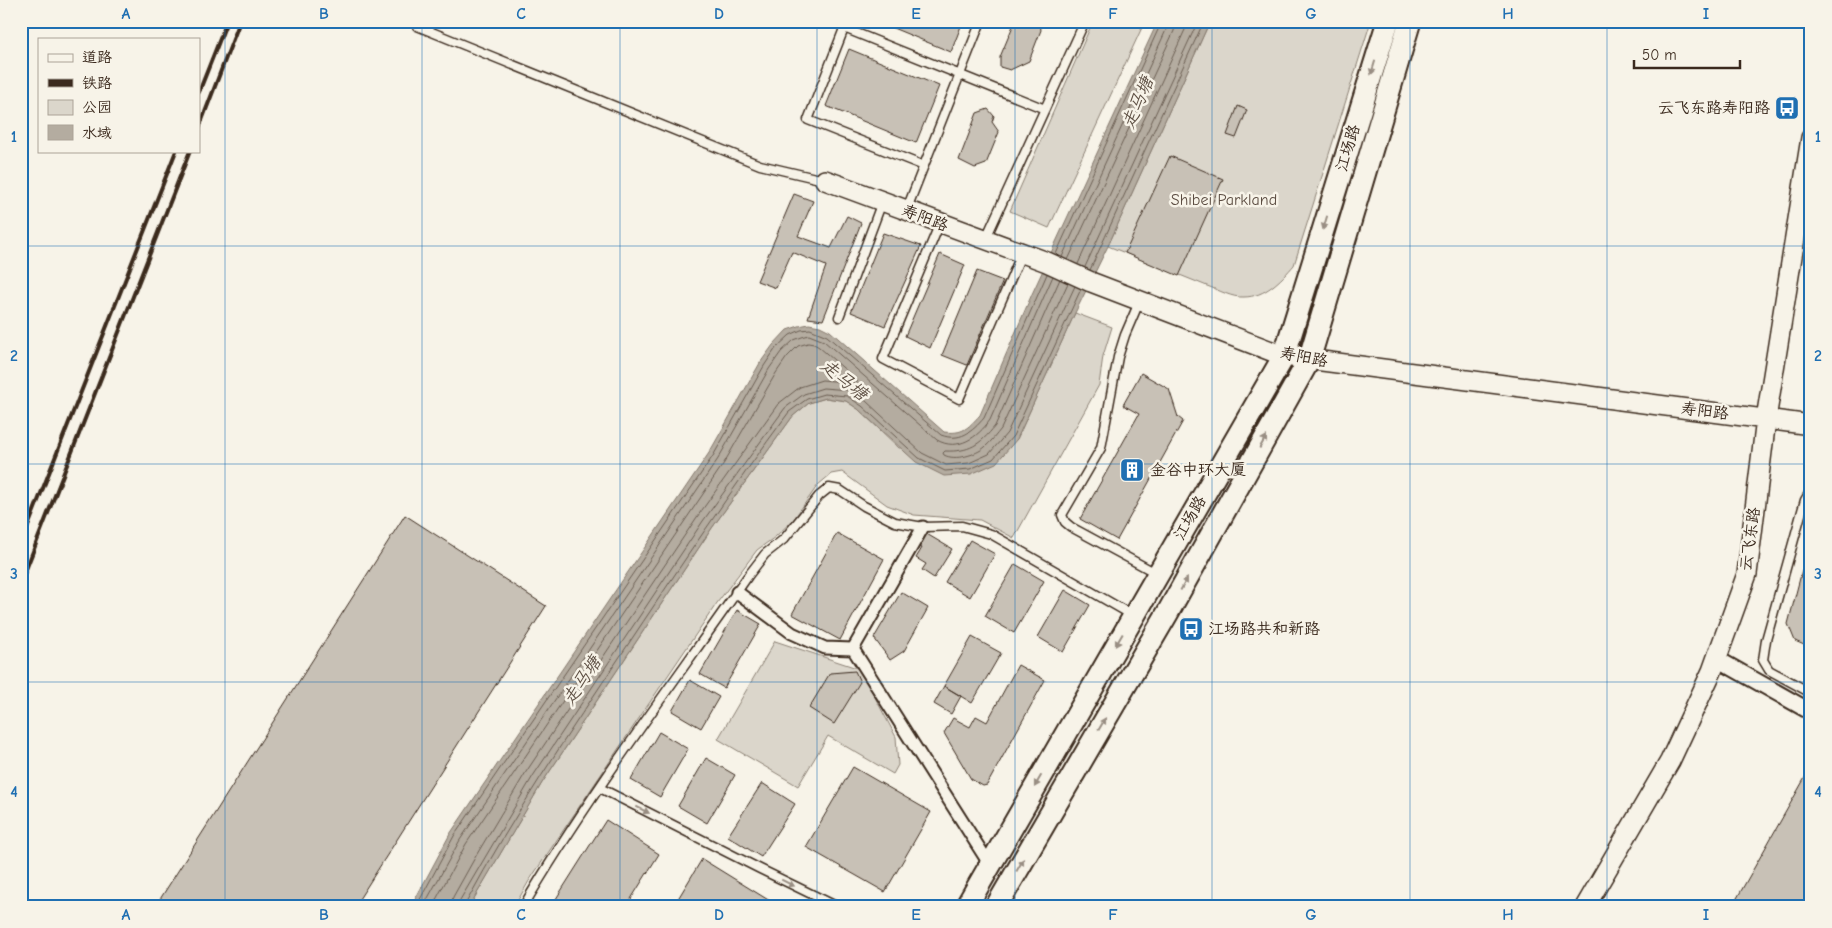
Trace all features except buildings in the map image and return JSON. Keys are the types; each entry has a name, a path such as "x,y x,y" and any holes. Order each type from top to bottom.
{"main road":[{"name":"江场路","path":"966,907 1284,356 1388,21"},
{"name":"江场路","path":"996,907 1167,614 1309,360 1410,21"}],"street":[{"name":"云飞东路","path":"1586,907 1670,761 1717,658 1747,574 1766,419 1811,138"},
{"name":"寿阳路","path":"825,180 1047,262 1091,282 1284,356 1811,425"},
{"path":"853,649 923,527"},
{"path":"737,592 792,633 825,648 853,649"},
{"path":"853,649 990,866"},
{"path":"1717,658 1811,712"}],"lane":[{"path":"906,210 981,21"},
{"path":"985,240 1085,21"},
{"path":"924,166 808,120 846,25 1045,109"},
{"path":"417,26 760,165 825,180"},
{"path":"838,317 882,202"},
{"path":"940,223 883,359 959,399 1022,253"},
{"path":"1140,300 1118,357 1109,397 1101,448 1062,515 1065,522 1071,527 1157,574"},
{"path":"523,907 545,870 600,788 737,592 765,554 784,539 819,496 828,488 840,490 864,506 895,522 923,527 962,526 991,534 1133,616"},
{"path":"1811,490 1802,509 1766,640 1763,660 1769,670 1811,693"},
{"path":"600,788 834,906"}],"green space":[{"path":"1093,21 1145,21 1049,228 1010,211"},
{"name":"Shibei Parkland","path":"1210,21 1371,21 1294,265 1272,287 1252,296 1239,297 1230,295 1108,246"},
{"path":"1075,313 1112,327 1103,356 1099,385 1014,538 980,520 914,515 887,505 842,472 831,474 818,485 793,520 775,537 757,550 717,603 529,881 514,907 469,907 542,783 712,528 793,416 809,403 826,398 846,401 858,409 899,448 1017,439"},
{"path":"775,641 860,669 896,737 898,765 893,774 828,736 798,786 718,739"}],"water":[{"name":"走马塘","path":"1158,21 1210,21 1108,246 1017,439 996,463 971,474 944,476 916,462 858,409 846,401 826,398 809,403 793,416 712,528 542,783 469,907 411,907 450,834 709,453 760,363 787,330 809,324 820,326 830,331 944,432 960,431 972,424 980,415 1032,294"}],"railway":[{"path":"200,89 227,21"},
{"path":"200,125 240,21"},
{"path":"21,544 176,152"},
{"path":"21,582 190,152"}],"place":[{"name":"云飞东路寿阳路","path":"1787,108"},
{"name":"金谷中环大厦","path":"1132,470"},
{"name":"江场路共和新路","path":"1191,629"}]}
